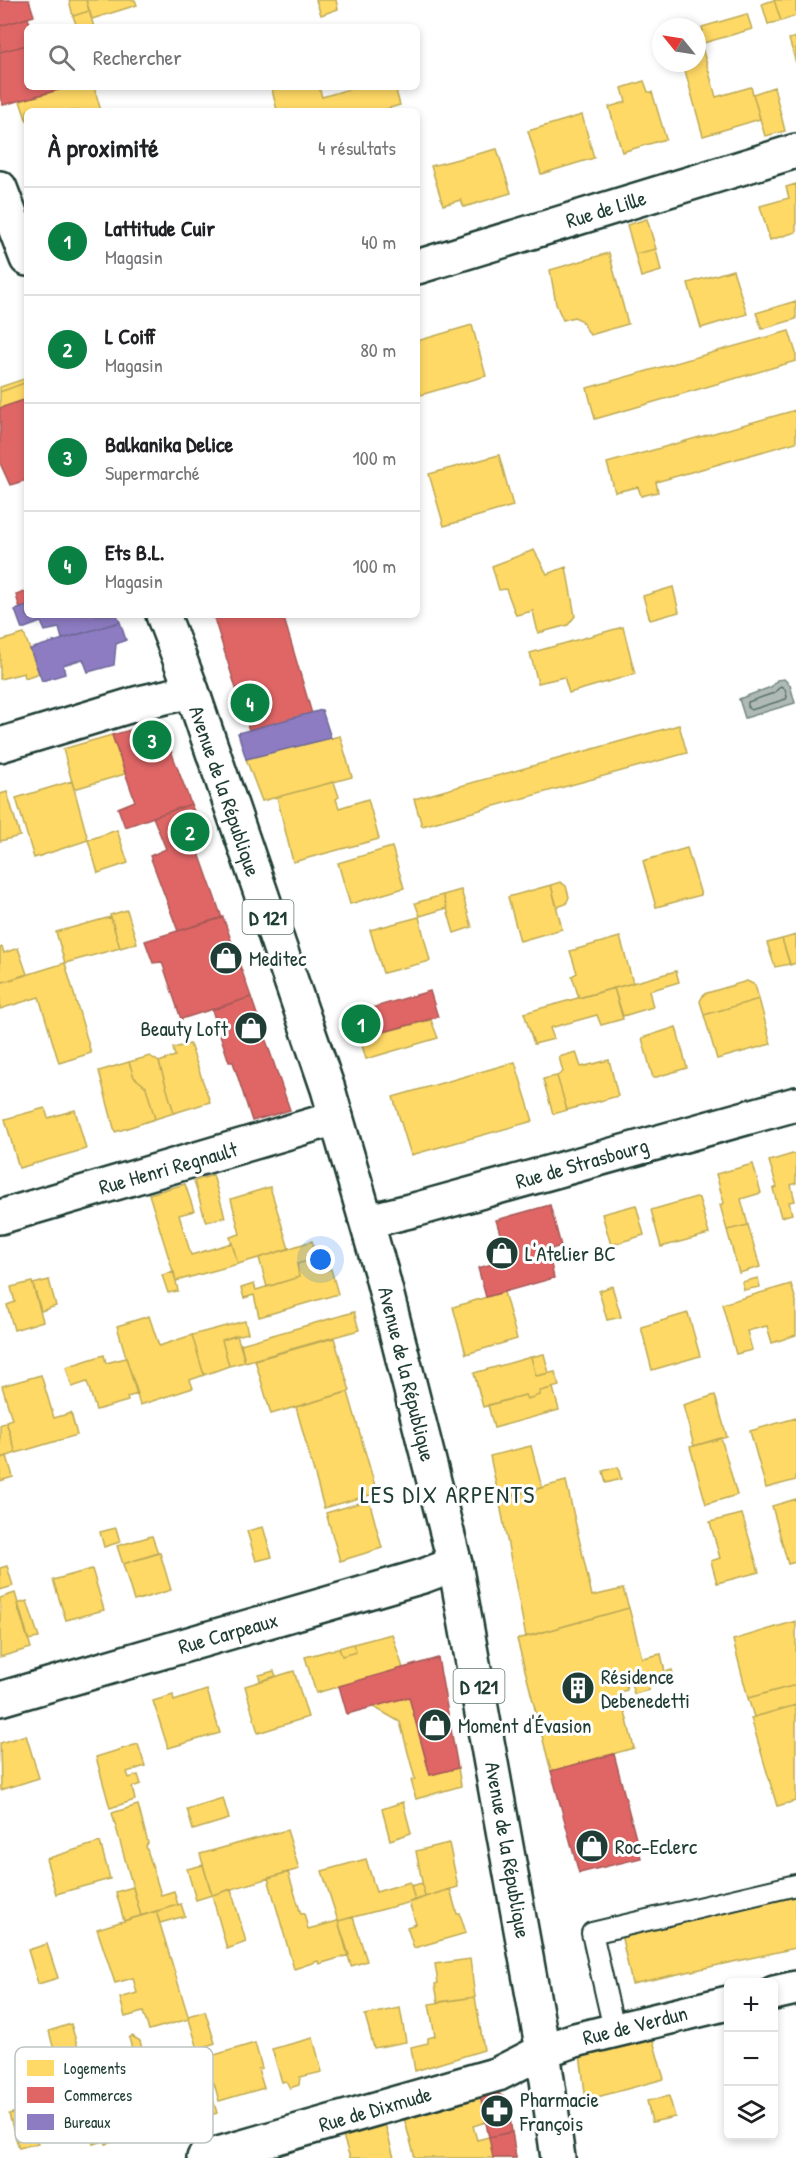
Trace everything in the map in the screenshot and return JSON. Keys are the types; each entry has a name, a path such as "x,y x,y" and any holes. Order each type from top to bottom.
{"street":[{"name":"Rue de Lille","path":"420,266 796,150"},
{"path":"0,188 24,251"},
{"name":"Avenue de la République","path":"164,618 192,691 328,1089 368,1221 455,1564 543,2051 558,2158"},
{"path":"0,745 139,703 192,691"},
{"name":"Rue de Strasbourg","path":"368,1221 796,1104"},
{"name":"Rue Henri Regnault","path":"0,1217 336,1118"},
{"name":"Rue Carpeaux","path":"0,1699 423,1576 455,1564"},
{"path":"778,1992 796,1988"},
{"name":"Rue de Verdun","path":"543,2051 614,2029 724,2004"},
{"name":"Rue de Dixmude","path":"204,2158 498,2074 543,2051"}],"lane":[{"path":"614,2029 592,1934 796,1885"}],"water":[{"path":"784,679 790,685 795,703 745,718 739,699 771,687 777,680"}],"building: Logements":[{"path":"69,0 86,0 89,11 73,16"},
{"path":"86,0 135,0 137,5 92,19"},
{"path":"316,0 336,0 338,9 321,15"},
{"path":"774,0 781,21 768,24 762,4"},
{"path":"774,0 796,0 796,16 781,21"},
{"path":"89,11 93,24 76,24 73,16"},
{"path":"747,14 752,29 706,42 706,26"},
{"path":"796,37 796,63 789,39"},
{"path":"706,62 716,97 751,87 760,119 703,136 685,72 706,72"},
{"path":"644,81 648,92 652,92 666,139 622,152 609,107 626,102 622,88"},
{"path":"774,87 785,131 765,136 753,94"},
{"path":"58,90 95,90 100,108 24,108 24,113 20,101"},
{"path":"272,90 320,90 322,97 346,90 396,90 400,105 390,108 276,108"},
{"path":"582,115 594,158 541,174 528,131"},
{"path":"497,149 511,193 464,207 461,200 443,205 431,166"},
{"path":"796,184 796,232 770,240 760,206 789,198 786,187"},
{"path":"647,219 656,249 635,254 627,225"},
{"path":"656,249 661,271 641,277 635,254"},
{"path":"609,253 628,324 590,335 581,320 574,317 563,320 556,304 550,270"},
{"path":"733,270 747,314 701,328 688,283"},
{"path":"796,301 796,319 762,329 756,313"},
{"path":"472,325 486,376 420,395 420,340"},
{"path":"789,331 796,353 796,361 595,419 587,388"},
{"path":"24,379 24,383 0,392 0,387"},
{"path":"24,383 24,400 0,408 0,392"},
{"path":"796,410 796,442 656,482 658,492 641,496 638,487 615,492 607,463"},
{"path":"499,455 513,506 444,526 429,474"},
{"path":"534,550 547,574 566,567 575,616 568,625 538,633 533,611 516,615 506,589 499,590 492,566"},
{"path":"673,587 679,612 650,620 643,596"},
{"path":"623,627 635,674 569,693 564,677 538,683 530,653"},
{"path":"24,634 39,673 25,678 24,673 0,679 0,641"},
{"path":"679,725 687,753 422,826 414,799"},
{"path":"112,735 125,774 74,789 63,749"},
{"path":"340,736 352,777 262,801 246,759"},
{"path":"72,781 88,840 34,858 16,798"},
{"path":"334,782 339,797 336,799 339,808 368,799 379,839 293,862 277,797"},
{"path":"7,792 20,836 0,841 0,794"},
{"path":"117,830 128,863 98,873 88,840"},
{"path":"392,847 404,888 350,904 338,863"},
{"path":"687,848 701,895 656,907 643,861"},
{"path":"560,882 566,886 569,897 566,904 557,907 551,885"},
{"path":"551,885 562,929 520,941 508,897"},
{"path":"461,890 472,927 454,933 443,895"},
{"path":"443,895 447,908 420,916 415,903"},
{"path":"127,910 137,943 120,948 110,915"},
{"path":"111,917 120,948 65,963 56,932"},
{"path":"419,917 430,961 383,973 370,930"},
{"path":"796,935 796,963 790,965 782,939"},
{"path":"620,937 633,983 579,998 572,976 577,973 570,951"},
{"path":"782,939 790,964 775,967 767,943"},
{"path":"2,947 4,953 18,948 27,974 0,983 0,948"},
{"path":"65,963 91,1053 59,1063 39,997 0,1009 0,983"},
{"path":"676,971 679,982 649,991 653,1007 623,1016 614,988"},
{"path":"747,981 755,985 759,999 704,1015 700,1001 704,994"},
{"path":"614,988 623,1019 601,1025 597,1015 550,1028 554,1039 534,1044 524,1013"},
{"path":"759,999 771,1044 717,1059 704,1015"},
{"path":"431,1020 438,1038 366,1059 360,1038"},
{"path":"676,1027 687,1068 653,1078 642,1038"},
{"path":"190,1044 210,1102 174,1113 159,1062 175,1056 173,1048"},
{"path":"576,1052 581,1067 609,1060 618,1096 567,1110 557,1076 563,1072 559,1057"},
{"path":"150,1056 159,1062 174,1113 155,1119 146,1087 134,1077 129,1062"},
{"path":"129,1062 134,1077 146,1087 155,1119 115,1132 99,1071"},
{"path":"515,1062 533,1121 411,1155 393,1097"},
{"path":"557,1076 567,1110 553,1114 543,1079"},
{"path":"45,1108 48,1118 75,1110 86,1149 19,1168 5,1119"},
{"path":"796,1153 796,1183 791,1185 795,1201 789,1202 792,1214 781,1217 773,1189 777,1187 769,1161"},
{"path":"753,1164 761,1193 741,1199 748,1225 727,1230 720,1205 724,1203 716,1174"},
{"path":"213,1175 225,1217 206,1222 194,1181"},
{"path":"185,1184 194,1211 179,1215 191,1255 232,1243 238,1264 176,1281 149,1194"},
{"path":"270,1187 289,1249 238,1264 230,1237 240,1234 231,1199"},
{"path":"699,1198 709,1234 661,1247 651,1210"},
{"path":"636,1205 644,1235 611,1245 602,1214"},
{"path":"748,1225 760,1267 739,1273 727,1230"},
{"path":"312,1241 318,1258 297,1264 299,1277 267,1287 259,1258"},
{"path":"318,1258 322,1272 331,1269 338,1294 259,1317 254,1295 244,1298 241,1288 254,1284 256,1290 299,1277 297,1264"},
{"path":"174,1272 178,1291 168,1293 162,1275"},
{"path":"758,1278 760,1287 744,1290 742,1282"},
{"path":"49,1280 56,1306 41,1311 33,1284"},
{"path":"32,1282 43,1321 14,1330 7,1305 15,1302 11,1287"},
{"path":"791,1284 796,1301 796,1335 772,1343 767,1326 747,1331 752,1350 736,1354 722,1304"},
{"path":"612,1286 621,1317 607,1320 599,1291"},
{"path":"504,1292 517,1339 466,1354 453,1307"},
{"path":"354,1312 359,1330 245,1362 241,1344"},
{"path":"688,1313 700,1356 652,1370 641,1327"},
{"path":"149,1316 159,1346 192,1335 204,1375 190,1380 193,1388 140,1405 117,1326"},
{"path":"245,1321 248,1333 222,1340 229,1366 204,1375 192,1335"},
{"path":"237,1335 245,1362 229,1366 222,1340"},
{"path":"334,1338 350,1391 271,1414 255,1360"},
{"path":"544,1354 549,1373 536,1376 531,1357"},
{"path":"104,1355 106,1363 126,1358 138,1394 127,1397 128,1401 96,1410 87,1382 72,1387 66,1367"},
{"path":"531,1357 536,1376 555,1372 559,1386 540,1391 540,1395 527,1399 525,1395 483,1407 474,1373"},
{"path":"41,1375 54,1418 71,1413 77,1435 16,1453 6,1421 12,1419 2,1386"},
{"path":"553,1388 559,1410 494,1428 488,1405 525,1395 527,1399 540,1395 540,1391"},
{"path":"348,1392 377,1493 324,1508 296,1407"},
{"path":"715,1395 727,1437 694,1446 683,1405"},
{"path":"796,1418 796,1480 766,1488 750,1431"},
{"path":"6,1422 16,1453 2,1458 0,1425"},
{"path":"721,1438 737,1495 706,1504 690,1447"},
{"path":"531,1446 542,1488 499,1499 490,1456"},
{"path":"7,1456 13,1477 0,1481 0,1458"},
{"path":"618,1467 621,1479 606,1483 603,1471"},
{"path":"566,1481 592,1596 623,1589 629,1608 526,1637 499,1499"},
{"path":"796,1499 796,1562 788,1564 772,1506"},
{"path":"369,1500 382,1548 340,1561 326,1513"},
{"path":"742,1514 759,1572 717,1583 711,1561 720,1558 710,1522"},
{"path":"263,1527 272,1557 256,1561 247,1531"},
{"path":"116,1528 120,1542 104,1547 100,1532"},
{"path":"152,1536 158,1553 123,1564 117,1546"},
{"path":"160,1553 171,1590 134,1601 123,1564"},
{"path":"7,1566 13,1586 0,1590 0,1568"},
{"path":"92,1569 104,1610 66,1620 53,1580"},
{"path":"15,1593 31,1648 0,1657 0,1598"},
{"path":"27,1601 39,1638 28,1640 17,1604"},
{"name":"Résidence Debenedetti","path":"629,1608 642,1658 661,1654 665,1672 672,1670 674,1678 648,1686 649,1690 634,1694 629,1677 625,1679 627,1690 620,1692 634,1748 551,1771 517,1639"},
{"path":"796,1621 796,1685 748,1698 733,1640"},
{"path":"392,1634 403,1668 316,1693 305,1657 339,1648 342,1656 356,1652 353,1644"},
{"path":"353,1644 356,1652 342,1656 339,1648"},
{"path":"274,1671 276,1676 260,1681 259,1675"},
{"path":"294,1671 308,1717 258,1733 245,1686"},
{"path":"796,1685 796,1705 754,1717 748,1698"},
{"path":"207,1690 220,1733 168,1748 153,1701 173,1695 174,1701"},
{"path":"409,1697 430,1775 458,1768 461,1786 416,1799 411,1780 415,1779 400,1722 372,1706"},
{"path":"796,1705 796,1801 777,1806 751,1718"},
{"path":"26,1735 39,1778 1,1790 0,1743"},
{"path":"138,1744 145,1766 127,1772 129,1778 138,1775 141,1784 132,1787 135,1800 110,1808 96,1757"},
{"path":"223,1798 229,1819 193,1830 187,1809"},
{"path":"403,1802 411,1833 390,1840 382,1809"},
{"path":"138,1805 148,1843 146,1846 161,1895 174,1891 178,1905 141,1916 112,1813"},
{"path":"287,1830 299,1869 212,1895 200,1854"},
{"path":"100,1842 110,1879 56,1894 46,1859"},
{"path":"449,1843 458,1887 425,1897 416,1851"},
{"path":"366,1859 376,1892 410,1882 415,1901 338,1921 322,1871"},
{"path":"203,1865 212,1895 196,1900 187,1869"},
{"path":"288,1872 308,1929 338,1921 349,1955 319,1964 318,1961 294,1969 268,1878"},
{"path":"422,1883 425,1897 415,1901 411,1886"},
{"path":"133,1887 141,1916 124,1921 116,1892"},
{"path":"231,1889 246,1942 227,1949 212,1895"},
{"path":"450,1889 457,1914 460,1914 466,1933 414,1948 407,1927 416,1924 409,1902"},
{"path":"796,1895 796,1948 632,1984 621,1934"},
{"path":"181,1904 185,1916 160,1923 156,1911"},
{"path":"156,1911 189,2019 149,2030 143,2012 125,2017 120,1998 137,1993 133,1978 115,1983 97,1929"},
{"path":"353,1917 367,1961 351,1966 338,1921"},
{"path":"47,1944 58,1978 38,1984 28,1950"},
{"path":"470,1959 475,1997 438,2002 435,1964"},
{"path":"475,1997 484,2050 415,2071 411,2047 428,2043 428,2038 435,2036 429,2004"},
{"path":"400,2008 406,2042 374,2048 365,2015"},
{"path":"205,2011 215,2043 197,2047 188,2016"},
{"path":"71,2024 78,2047 53,2047 49,2031"},
{"path":"132,2036 140,2041 142,2047 132,2047 129,2038"},
{"path":"652,2037 664,2079 586,2100 580,2054"},
{"path":"313,2038 322,2072 300,2077 299,2085 290,2088 286,2081 282,2082 272,2049"},
{"path":"255,2043 262,2068 258,2069 264,2088 219,2101 213,2083 213,2055"},
{"path":"494,2090 507,2100 516,2158 415,2158 404,2118","holes":["486,2122 489,2137 477,2140 473,2126"]},
{"path":"669,2096 675,2117 652,2122 647,2101"},
{"path":"213,2099 217,2113 213,2114"},
{"path":"15,2112 15,2136 9,2114"},
{"path":"385,2124 394,2158 350,2158 343,2136"},
{"path":"17,2143 38,2143 19,2148"}],"building: Commerces":[{"path":"0,0 29,0 34,16 0,26"},
{"path":"28,18 30,24 24,24 24,46 0,52 0,26"},
{"path":"24,46 24,90 58,90 3,105 0,97 0,52"},
{"path":"24,400 24,481 10,485 0,463 0,408"},
{"path":"24,592 24,607 20,609 16,595"},
{"path":"214,618 284,618 312,714 249,730"},
{"path":"148,725 165,735 191,804 125,827 118,808 135,801 112,735"},
{"path":"191,804 203,835 194,839 222,918 178,931 150,856 166,849 153,817"},
{"path":"223,917 251,997 181,1019 162,962 153,963 145,941"},
{"path":"430,991 438,1017 358,1039 351,1014"},
{"path":"251,997 290,1110 252,1121 233,1062 229,1062 212,1010"},
{"path":"550,1205 561,1246 548,1250 554,1278 486,1297 478,1268 492,1264 488,1251 504,1247 496,1220"},
{"path":"438,1658 458,1768 430,1775 409,1697 347,1714 339,1686"},
{"path":"614,1754 641,1858 579,1873 551,1771"},
{"name":"Pharmacie François","path":"494,2090 507,2100 512,2132 489,2137 480,2095"},
{"path":"512,2132 516,2158 493,2158 489,2137"}],"building: Bureaux":[{"path":"24,607 24,618 118,618 120,622 62,639 59,628 45,631 41,622 22,629 15,610"},
{"path":"120,622 126,640 116,644 114,665 88,672 83,659 63,665 65,674 42,681 30,649"},
{"path":"322,710 331,738 246,759 238,733"}],"place":[{"name":"Ets B.L.","path":"250,703"},
{"name":"Balkanika Delice","path":"152,740"},
{"name":"L Coiff","path":"190,832"},
{"name":"Meditec","path":"226,958"},
{"name":"Lattitude Cuir","path":"361,1024"},
{"name":"Beauty Loft","path":"251,1028"},
{"name":"L'Atelier BC","path":"502,1253"},
{"name":"Résidence Debenedetti","path":"578,1688"},
{"name":"Moment d'Évasion","path":"435,1725"},
{"name":"Roc-Eclerc","path":"592,1846"},
{"name":"Pharmacie François","path":"497,2111"}],"district":[{"name":"LES DIX ARPENTS","path":"448,1494"}]}
